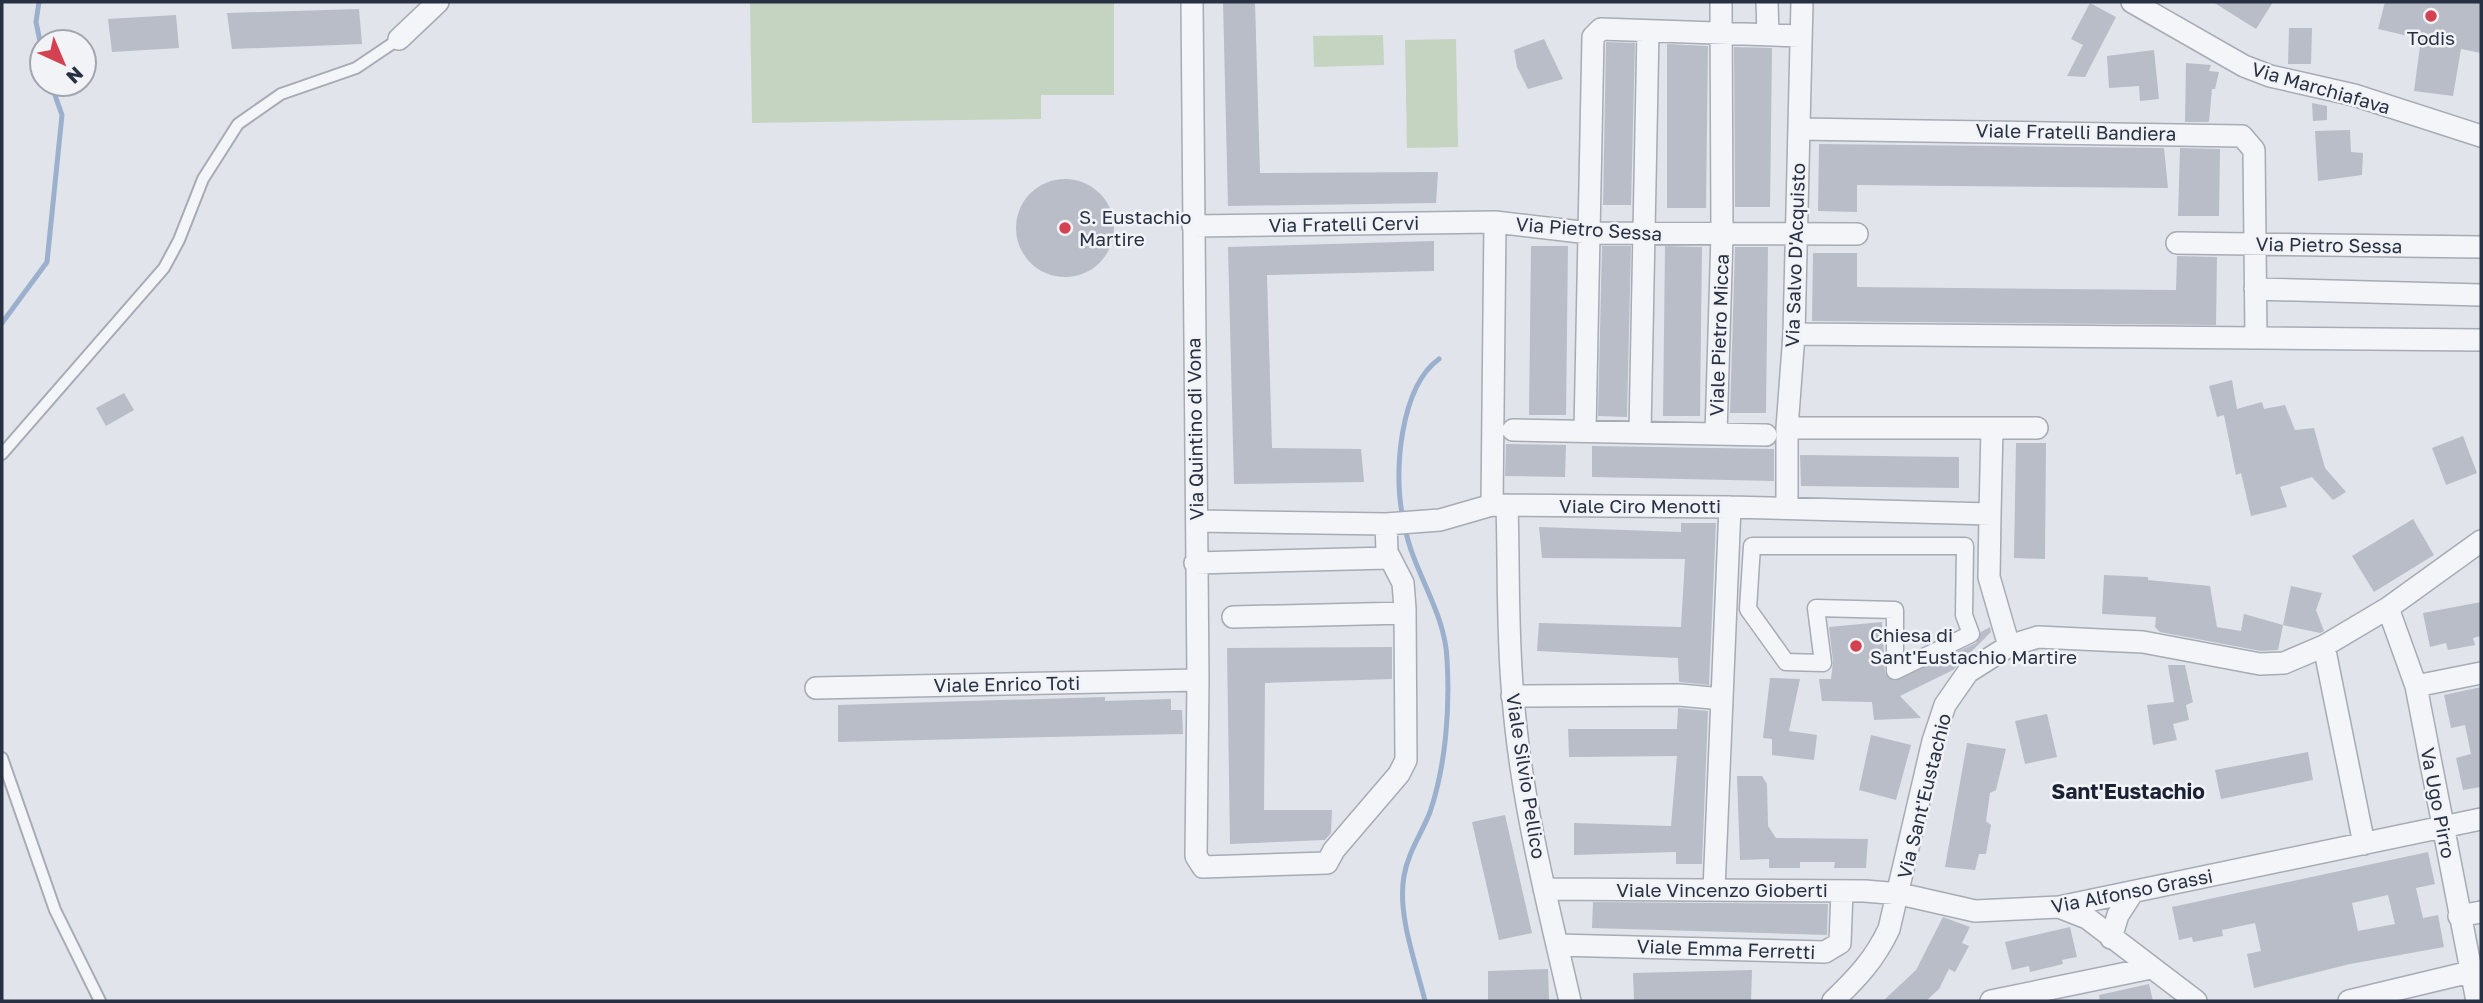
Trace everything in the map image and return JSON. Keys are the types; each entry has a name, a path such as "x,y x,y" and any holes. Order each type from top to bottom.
{"street":[{"path":"399,39 438,2"},
{"name":"Via Quintino di Vona","path":"1192,2 1198,680 1196,856 1203,867 1328,863 1334,850 1399,774 1406,760 1405,613"},
{"name":"Viale Pietro Micca","path":"1716,434 1722,235 1721,2"},
{"path":"1767,2 1768,35"},
{"name":"Via Salvo D'Acquisto","path":"1787,508 1787,428 1794,334 1802,2"},
{"name":"Via Marchiafava","path":"2132,2 2244,66 2270,76 2354,95 2481,136"},
{"path":"1585,431 1593,37 1601,29 1801,36"},
{"path":"1640,432 1648,31"},
{"name":"Viale Fratelli Bandiera","path":"1799,130 2242,136 2254,150 2256,337"},
{"name":"Via Fratelli Cervi","path":"1193,226 1495,222"},
{"name":"Via Pietro Sessa","path":"1500,505 1495,222 1589,233 1797,236 1857,234"},
{"name":"Via Pietro Sessa","path":"2177,243 2481,247"},
{"path":"2255,289 2481,295"},
{"path":"1794,334 2481,340"},
{"path":"1787,428 2037,428"},
{"path":"1992,428 1989,577 2009,646"},
{"path":"1513,430 1766,435"},
{"name":"Viale Ciro Menotti","path":"1196,521 1386,524 1440,520 1500,505 1787,508 1990,514"},
{"name":"Viale Silvio Pellico","path":"1500,505 1512,696 1527,800 1570,1001"},
{"path":"1714,890 1717,698 1730,507"},
{"path":"1233,617 1405,613 1403,583 1388,558 1386,524"},
{"name":"Via Sant'Eustachio","path":"1833,1001 1862,975 1876,956 1889,929 1900,894 1933,741 1945,705 1968,672 2009,646 2038,637 2143,642 2260,664 2284,663 2324,646 2388,608 2481,541"},
{"path":"1752,546 1965,546 1964,615 1971,634 1895,671 1895,611 1816,608 1823,663 1786,662 1748,609 1752,546"},
{"path":"1195,563 1388,558"},
{"name":"Va Ugo Pirro","path":"2388,608 2416,686 2477,1001"},
{"path":"2324,646 2364,844"},
{"path":"2416,686 2481,673"},
{"name":"Viale Enrico Toti","path":"816,688 1198,680"},
{"path":"1512,696 1717,698"},
{"name":"Via Alfonso Grassi","path":"1900,894 1975,911 2059,906 2481,819"},
{"name":"Viale Vincenzo Gioberti","path":"1544,889 1842,891 1900,894"},
{"name":"Viale Emma Ferretti","path":"1557,945 1825,952 1840,943 1842,891"},
{"path":"2111,938 2118,915 2133,892"},
{"path":"2059,906 2087,918 2196,1001"},
{"path":"2459,916 2481,912"},
{"path":"1991,1001 2151,968"},
{"path":"2349,1001 2470,972"}],"lane":[{"path":"2,454 138,302 164,268 179,240 203,179 238,124 281,94 356,68 399,39"},
{"path":"2,758 55,910 100,1001"}],"green space":[{"path":"750,2 1114,2 1114,95 1041,95 1041,119 752,123"},
{"path":"1383,35 1384,65 1314,67 1313,36"},
{"path":"1456,39 1458,147 1407,148 1405,40"}],"building":[{"path":"1223,2 1255,2 1260,173 1438,172 1436,203 1228,206"},
{"path":"2213,2 2273,2 2256,29"},
{"name":"Todis","path":"2385,2 2481,2 2481,53 2461,49 2453,96 2414,91 2421,39 2378,29"},
{"path":"2090,3 2116,17 2085,77 2067,76 2083,45 2071,39"},
{"path":"359,9 362,44 232,49 227,13"},
{"path":"176,15 179,48 112,52 108,19"},
{"path":"2289,28 2312,28 2311,64 2288,64"},
{"path":"1544,39 1563,79 1528,89 1517,67 1514,50"},
{"path":"1606,42 1635,43 1631,205 1603,205"},
{"path":"1667,44 1708,46 1706,208 1667,208"},
{"path":"1734,47 1772,48 1770,207 1735,207"},
{"path":"2154,50 2159,99 2140,101 2139,86 2109,88 2107,56"},
{"path":"2186,63 2211,65 2209,71 2219,72 2215,89 2212,89 2209,122 2185,122"},
{"path":"2312,103 2327,106 2327,120 2313,121"},
{"path":"2350,130 2351,152 2363,153 2362,175 2318,181 2315,131"},
{"path":"1819,144 2164,148 2168,188 1857,185 1857,212 1818,211"},
{"path":"2180,148 2220,149 2219,216 2178,216"},
{"name":"S. Eustachio Martire","path":"1065,179 1092,187 1106,201 1114,228 1106,255 1092,269 1065,277 1038,269 1024,255 1016,228 1024,201 1038,187"},
{"path":"1434,241 1434,271 1267,275 1272,448 1361,449 1364,482 1234,484 1228,247"},
{"path":"1531,246 1568,246 1566,415 1529,415"},
{"path":"1602,246 1631,246 1627,417 1598,416"},
{"path":"1665,246 1702,247 1700,416 1663,416"},
{"path":"1735,247 1768,247 1766,413 1730,413"},
{"path":"1813,253 1857,253 1857,287 2176,290 2177,256 2217,257 2216,325 1812,321"},
{"path":"2232,380 2237,409 2262,402 2264,409 2285,405 2295,430 2314,428 2325,468 2346,492 2333,500 2312,477 2280,487 2287,507 2251,516 2241,473 2236,475 2224,415 2217,417 2209,386"},
{"path":"124,393 134,410 106,426 96,408"},
{"path":"2463,436 2477,473 2446,485 2432,448"},
{"path":"2016,443 2046,443 2045,559 2014,558"},
{"path":"1506,444 1566,445 1565,477 1505,476"},
{"path":"1592,446 1774,449 1774,481 1592,477"},
{"path":"1800,455 1959,457 1959,488 1801,486"},
{"path":"2413,519 2434,555 2374,592 2352,556"},
{"path":"1681,523 1716,523 1709,685 1679,682 1678,658 1537,651 1539,623 1681,627 1685,559 1542,558 1539,527 1681,532"},
{"path":"2104,575 2148,577 2148,580 2210,586 2217,627 2241,631 2244,614 2283,625 2278,650 2261,651 2160,632 2155,627 2156,617 2102,614"},
{"path":"2291,586 2322,593 2316,610 2324,631 2320,633 2283,625"},
{"path":"2481,602 2481,636 2473,638 2475,645 2448,650 2446,643 2430,647 2423,613"},
{"path":"1882,622 1885,672 1894,681 1976,643 1981,632 1990,627 1991,632 1953,670 1900,696 1921,718 1874,720 1872,702 1822,701 1819,679 1831,679 1833,662 1829,627"},
{"path":"1392,647 1392,679 1265,683 1264,810 1332,810 1331,833 1325,840 1230,844 1227,648"},
{"path":"2168,665 2185,665 2193,702 2186,705 2189,720 2173,724 2177,740 2153,745 2147,705 2174,702"},
{"path":"1770,678 1800,679 1789,731 1817,735 1814,760 1772,755 1772,739 1763,738"},
{"path":"2481,687 2481,787 2463,790 2456,758 2471,754 2465,725 2451,728 2444,695"},
{"path":"1105,697 1105,701 1171,699 1171,710 1182,710 1183,734 838,742 838,705"},
{"path":"1678,708 1708,711 1702,864 1676,864 1676,852 1574,855 1574,823 1671,826 1677,756 1569,757 1568,729 1677,729"},
{"path":"2047,714 2057,757 2025,764 2015,721"},
{"path":"1871,735 1911,745 1896,800 1859,790"},
{"path":"1967,743 2006,749 1996,790 1990,793 1986,821 1991,825 1986,854 1979,854 1975,870 1945,867"},
{"path":"2308,752 2313,780 2221,799 2215,770"},
{"path":"1737,776 1762,776 1767,784 1768,826 1776,838 1868,839 1866,868 1834,868 1835,862 1800,862 1800,868 1769,868 1769,859 1740,860"},
{"path":"1505,815 1532,933 1499,940 1472,822"},
{"path":"2428,852 2435,884 2416,888 2423,918 2438,915 2444,947 2350,964 2254,988 2247,954 2261,951 2255,923 2222,930 2223,936 2193,942 2192,937 2179,940 2172,907","holes":["2388,895 2395,924 2358,931 2352,903"]},
{"path":"1593,902 1828,904 1827,935 1592,928"},
{"path":"1943,917 1970,927 1962,943 1969,946 1955,972 1949,969 1939,989 1926,1001 1883,1001 1916,970"},
{"path":"2070,927 2077,957 2062,960 2063,964 2030,972 2029,966 2012,970 2005,942"},
{"path":"1548,969 1549,1000 1488,1000 1488,971"},
{"path":"1752,970 1751,1001 1634,1001 1633,973"},
{"path":"2149,984 2153,1001 2100,1001 2099,995"}],"waterway":[{"path":"37,28 39,2"},
{"path":"2,323 47,262 62,115 56,98"},
{"path":"1403,518 1399,479 1403,432 1416,389 1426,372 1439,359"},
{"path":"1405,528 1409,545 1441,625 1447,659 1447,717 1440,775 1430,812 1409,859 1403,891 1405,923 1425,1001"}],"place":[{"name":"Todis","path":"2431,16"},
{"name":"S. Eustachio Martire","path":"1065,228"},
{"name":"Chiesa di Sant'Eustachio Martire","path":"1856,646"}],"district":[{"name":"Sant'Eustachio","path":"2128,792"}]}
